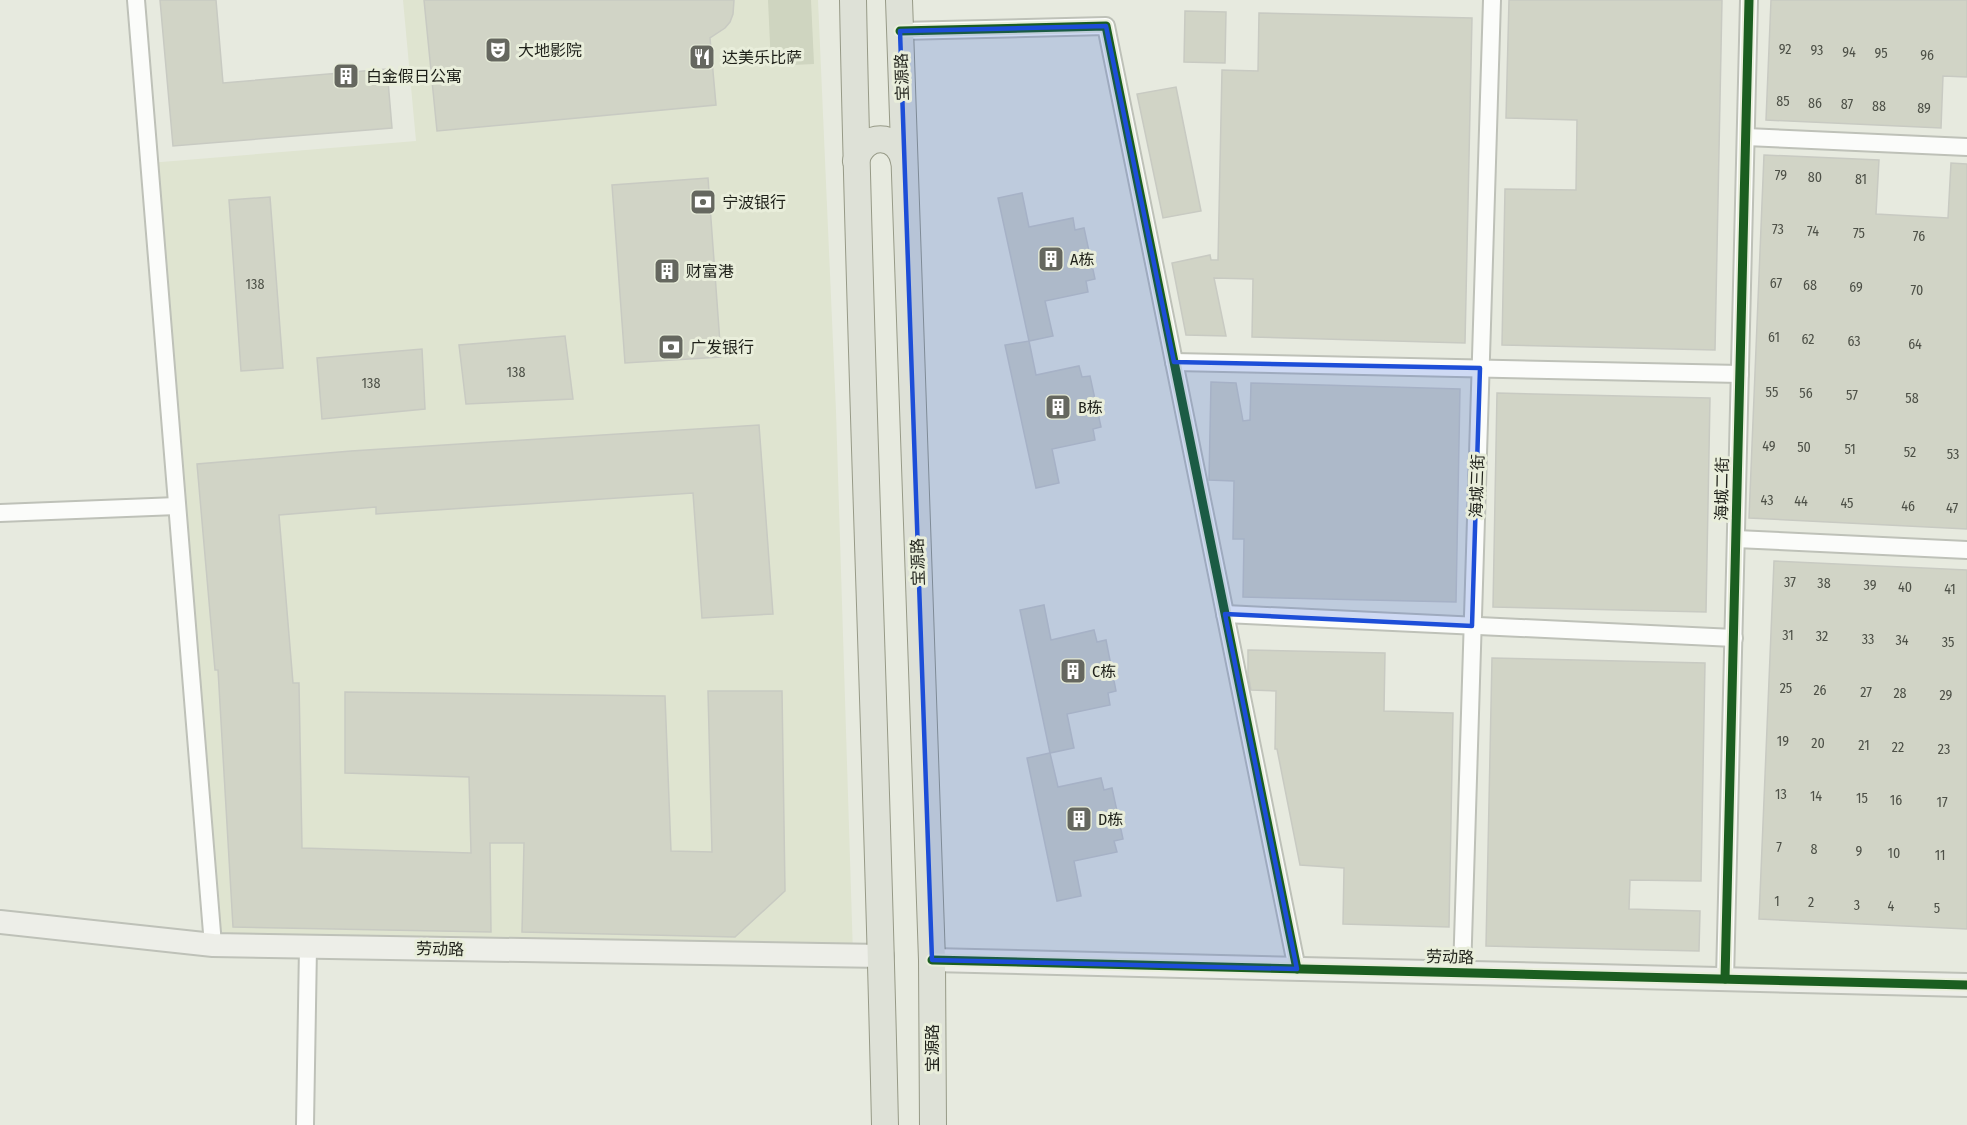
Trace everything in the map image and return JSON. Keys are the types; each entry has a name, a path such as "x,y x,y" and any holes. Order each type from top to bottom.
{"main road":[{"path":"853,0 856,161 882,956 885,1125"},
{"name":"宝源路","path":"899,0 932,960 933,1125"},
{"path":"856,161 862,147 876,139 892,142 903,154 904,161"}],"street":[{"path":"136,0 213,945"},
{"name":"海城三街","path":"1462,973 1492,0"},
{"name":"海城二街","path":"1725,979 1749,0"},
{"path":"900,31 1106,27 1297,969"},
{"path":"1746,136 1967,147"},
{"path":"1174,362 1740,374"},
{"path":"0,513 177,506"},
{"path":"1736,539 1967,550"},
{"path":"1225,614 1734,638"},
{"name":"劳动路","path":"0,922 213,945 882,956"},
{"path":"305,1125 308,947"},
{"name":"劳动路","path":"932,960 1967,985"}],"highlighted area":[{"path":"1106,26 1174,362 1480,368 1472,626 1225,614 1297,969 932,960 900,31"}],"shaded area":[{"path":"403,0 818,0 836,411 853,955 213,945 149,163 416,141"},
{"path":"768,0 811,0 814,64 771,66"}],"building":[{"name":"白金假日公寓","path":"160,0 216,0 223,83 387,69 392,128 173,146"},
{"path":"424,0 734,0 730,22 710,38 716,105 437,131"},
{"path":"1509,0 1722,0 1715,350 1502,345 1505,189 1576,190 1577,120 1506,118"},
{"path":"1771,0 1967,0 1967,77 1943,76 1941,128 1766,120"},
{"path":"1185,11 1226,12 1225,63 1184,62"},
{"path":"1259,13 1472,18 1465,343 1252,337 1253,279 1214,278 1226,336 1186,335 1172,263 1210,255 1211,260 1218,260 1222,70 1258,71"},
{"path":"1176,87 1201,211 1163,218 1137,94"},
{"path":"1764,155 1879,160 1876,214 1948,218 1951,163 1967,164 1967,529 1749,518"},
{"name":"财富港","path":"708,178 721,357 625,363 612,185"},
{"name":"A栋","path":"1022,193 1029,227 1073,218 1075,230 1084,228 1095,279 1086,281 1088,292 1045,301 1053,336 1029,341 998,198"},
{"path":"270,197 283,368 241,371 229,200"},
{"path":"565,336 573,399 466,404 459,345"},
{"name":"B栋","path":"1029,341 1036,375 1079,366 1082,377 1090,376 1101,427 1093,429 1095,440 1052,449 1059,483 1036,488 1005,345"},
{"path":"422,349 425,409 322,419 317,358"},
{"path":"1211,382 1236,383 1243,421 1250,420 1251,383 1460,389 1456,602 1243,597 1244,539 1233,539 1234,481 1209,480"},
{"path":"1497,393 1710,398 1706,612 1493,607"},
{"path":"759,425 773,614 702,618 693,493 376,514 376,507 279,515 293,683 299,683 302,848 471,853 469,777 345,773 345,692 665,696 671,851 712,852 708,691 782,691 785,891 735,937 522,932 524,843 490,843 491,932 233,927 218,670 215,670 197,464 351,451"},
{"path":"1774,561 1967,570 1967,929 1759,919"},
{"name":"C栋","path":"1044,605 1051,640 1094,630 1097,642 1106,640 1116,691 1108,693 1110,705 1067,714 1074,748 1050,753 1020,610"},
{"path":"1248,650 1385,653 1384,711 1453,713 1449,927 1343,924 1344,868 1300,865 1277,749 1275,749 1276,691 1251,690"},
{"path":"1492,658 1705,663 1701,881 1630,880 1629,909 1700,911 1699,951 1486,946"},
{"name":"D栋","path":"1050,753 1058,787 1101,778 1104,790 1112,788 1123,839 1114,841 1117,852 1074,861 1081,896 1057,901 1027,758"}],"cycle path":[{"path":"1725,979 1749,0"},
{"path":"900,31 1106,26 1297,969"},
{"path":"932,960 1967,985"}],"place":[{"name":"大地影院","path":"498,50"},
{"name":"达美乐比萨","path":"702,57"},
{"name":"白金假日公寓","path":"346,76"},
{"name":"宁波银行","path":"703,202"},
{"name":"A栋","path":"1051,259"},
{"name":"财富港","path":"667,271"},
{"name":"广发银行","path":"671,347"},
{"name":"B栋","path":"1058,407"},
{"name":"C栋","path":"1073,671"},
{"name":"D栋","path":"1079,819"}]}
